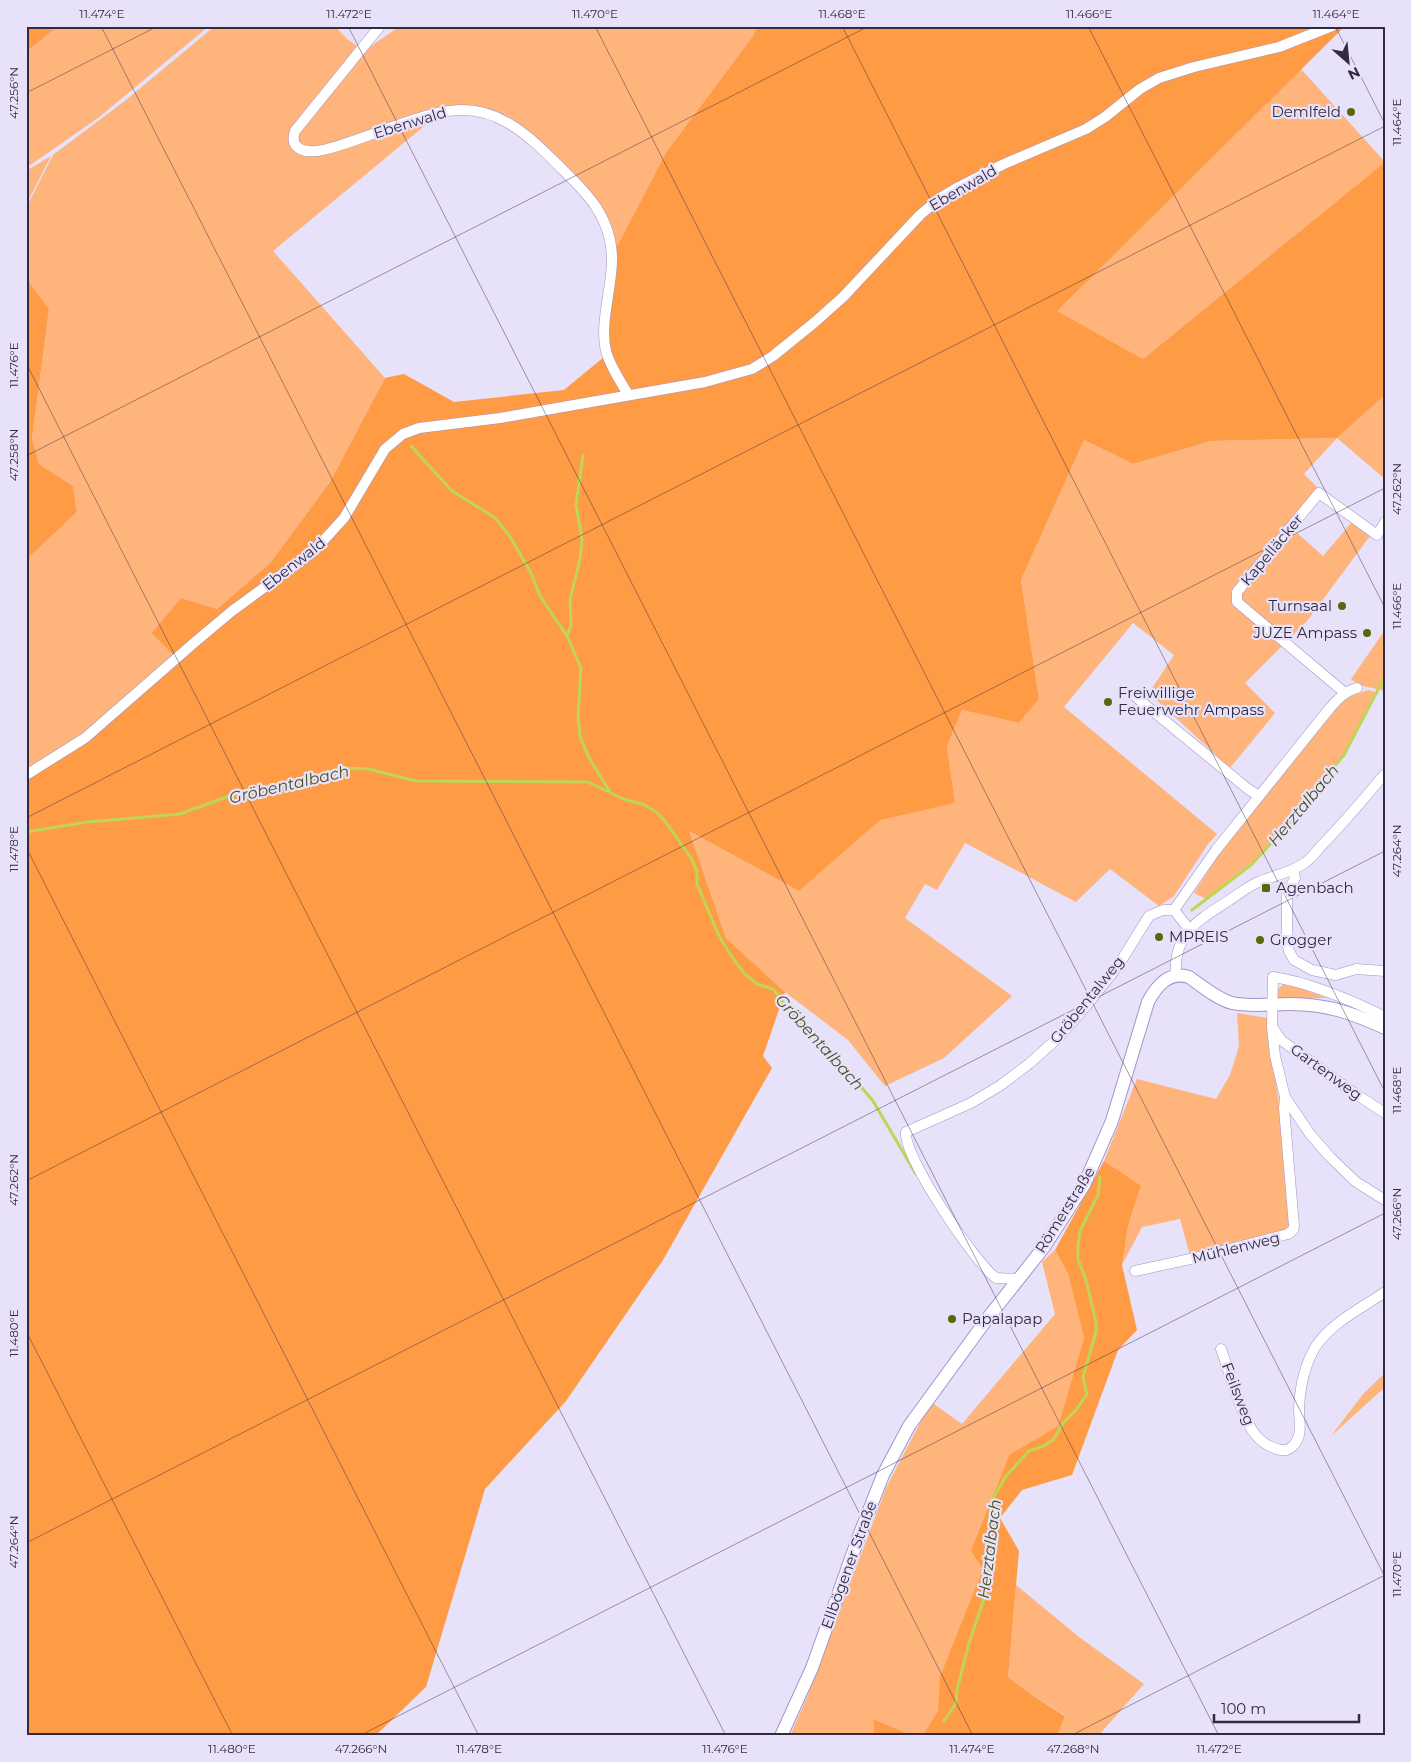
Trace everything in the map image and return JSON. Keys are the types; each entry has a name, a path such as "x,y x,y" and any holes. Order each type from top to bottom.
{"main road":[{"name":"Römerstraße","path":"927,1400 1044,1247 1084,1185 1112,1121 1148,1002 1161,983 1168,978 1176,976"},
{"path":"1176,976 1190,977 1220,998 1232,1003 1307,1004 1331,1007 1385,1028"},
{"name":"Ellbögener Straße","path":"781,1736 812,1668 883,1475 909,1426 927,1400"}],"street":[{"name":"Ebenwald","path":"380,26 295,131 296,146 309,152 323,150 428,115 455,110 480,112 497,118 518,130 537,145 585,191 602,215 612,257 604,342 608,358 628,394"},
{"name":"Ebenwald","path":"26,775 84,738 232,611 314,551 344,518 381,455 397,437 419,428 509,416 705,382 742,372 761,364 829,310 920,215 940,198 955,189 1004,164 1086,129 1106,117 1140,89 1159,78 1194,67 1279,47 1332,26"},
{"name":"Kapelläcker","path":"1345,694 1237,602 1237,592 1319,493 1377,535 1385,522"},
{"path":"1189,929 1174,910 1216,850 1329,709 1350,690 1357,688"},
{"path":"1137,698 1259,796"},
{"path":"1176,976 1177,953 1189,929 1212,911 1256,883 1293,870 1306,862 1385,774"},
{"path":"1293,870 1295,878 1287,895 1287,942 1294,960 1312,970 1336,975 1356,969 1385,971"},
{"name":"Gröbentalweg","path":"1019,1279 996,1278 973,1254 917,1167 905,1138 906,1132 955,1111 982,1096 1036,1058 1060,1036 1087,1005 1118,966 1149,916 1163,910 1174,910"},
{"path":"1385,1017 1312,987 1273,977 1272,1027 1275,1056 1285,1097 1310,1134 1330,1157 1352,1178 1385,1200"},
{"name":"Gartenweg","path":"1272,1027 1282,1040 1354,1093 1385,1113"},
{"name":"Mühlenweg","path":"1135,1271 1288,1234 1293,1230 1284,1108 1285,1097"},
{"name":"Feilsweg","path":"1221,1350 1245,1416 1256,1435 1268,1445 1285,1450 1294,1445 1300,1428 1301,1384 1315,1348 1334,1326 1385,1292"}],"shaded area":[{"path":"26,26 58,26 26,52"},
{"path":"58,26 209,26 98,118 26,168 26,52"},
{"path":"215,26 335,26 347,39 360,48 296,126 298,152 440,113 273,251 385,378 330,482 270,563 217,609 181,598 173,655 90,728 30,768 26,747 26,560 77,512 73,486 39,464 32,439 49,309 26,278 26,208 53,155 126,100"},
{"path":"400,26 758,26 751,39 718,416 614,253 607,222 534,140 466,107 314,149 299,144 298,133 364,51"},
{"path":"758,26 1345,26 1057,311 1143,359 1385,162 1385,395 1337,438 1211,441 1133,464 1084,440 1021,580 1039,699 1019,723 962,710 947,747 955,803 880,820 799,891 689,831 726,938 785,992 763,1056 772,1068 663,1260 566,1401 485,1489 426,1687 375,1736 26,1736 26,780 65,755 173,655 152,633 181,598 217,609 270,563 330,482 385,378 404,374 454,402 564,390 604,357 607,346 614,253 666,153 751,39"},
{"path":"1301,69 1385,162 1143,359 1056,311"},
{"path":"51,156 26,205 26,171"},
{"path":"26,278 49,309 32,439 39,464 73,486 77,512 26,560"},
{"path":"1385,395 1385,479 1337,438"},
{"path":"1337,438 1304,474 1318,488 1288,525 1323,556 1352,522 1370,536 1307,621 1245,683 1275,713 1230,768 1149,693 1174,655 1133,623 1064,707 1217,834 1208,844 1174,896 1159,906 1110,869 1076,902 965,843 937,890 925,884 905,918 1012,996 944,1058 885,1086 848,1040 785,992 726,938 689,831 799,891 880,819 955,803 947,747 962,710 1019,723 1039,699 1021,580 1084,440 1133,464 1211,441"},
{"path":"1385,630 1385,691 1359,685 1351,679"},
{"path":"1368,690 1375,692 1344,755 1307,798 1287,826 1251,865 1206,899 1194,893 1224,847 1297,755 1346,698"},
{"path":"1285,983 1327,998 1278,998 1277,990"},
{"path":"1237,1013 1267,1018 1296,1225 1277,1240 1191,1259 1180,1219 1142,1227 1122,1265 1128,1226 1141,1187 1104,1161 1137,1079 1216,1099 1230,1075 1239,1046"},
{"path":"1104,1161 1141,1186 1128,1226 1122,1265 1137,1330 1118,1350 1072,1475 1022,1490 1000,1518 1019,1551 1008,1677 1065,1716 1057,1736 922,1736 938,1711 940,1677 983,1569 971,1551 1010,1454 1058,1426 1084,1338 1068,1274 1055,1250"},
{"path":"1055,1250 1068,1274 1084,1338 1058,1426 1010,1454 983,1569 941,1677 938,1711 922,1736 914,1736 873,1719 874,1736 790,1736 808,1695 886,1488 931,1402 962,1424 1055,1314 1042,1262"},
{"path":"1385,1373 1385,1387 1331,1436 1364,1393"},
{"path":"1016,1585 1079,1637 1144,1684 1098,1736 1057,1736 1065,1715 1029,1693 1008,1677"},
{"path":"873,1719 914,1736 874,1736"}],"waterway":[{"name":"Gröbentalbach","path":"411,446 452,491 494,517 509,535 531,573 540,596 567,636 581,668 578,715 580,736 588,756 610,792"},
{"path":"567,636 571,625 570,600 580,559 582,539 576,505 583,455"},
{"name":"Herztalbach","path":"1192,910 1251,865 1287,826 1307,798 1344,755 1385,676"},
{"name":"Gröbentalbach","path":"26,832 88,822 180,814 243,791 307,779 342,768 369,769 416,781 588,782 623,799 645,805 665,821 691,858 697,871 697,884 719,936 730,954 744,973 757,984 773,989 797,1020 845,1068 873,1101 916,1174"},
{"name":"Herztalbach","path":"944,1721 956,1703 957,1690 969,1643 984,1599 989,1569 988,1535 990,1512 994,1497 1006,1476 1029,1451 1044,1446 1054,1439 1063,1423 1076,1410 1087,1394 1083,1377 1096,1332 1096,1322 1086,1280 1078,1259 1078,1244 1080,1231 1098,1195 1100,1177"}],"place":[{"name":"Demlfeld","path":"1351,112"},
{"name":"Turnsaal","path":"1342,606"},
{"name":"JUZE Ampass","path":"1367,633"},
{"name":"Freiwillige Feuerwehr Ampass","path":"1108,702"},
{"name":"Agenbach","path":"1266,888"},
{"name":"MPREIS","path":"1159,937"},
{"name":"Grogger","path":"1260,940"},
{"name":"Papalapap","path":"952,1319"}]}
